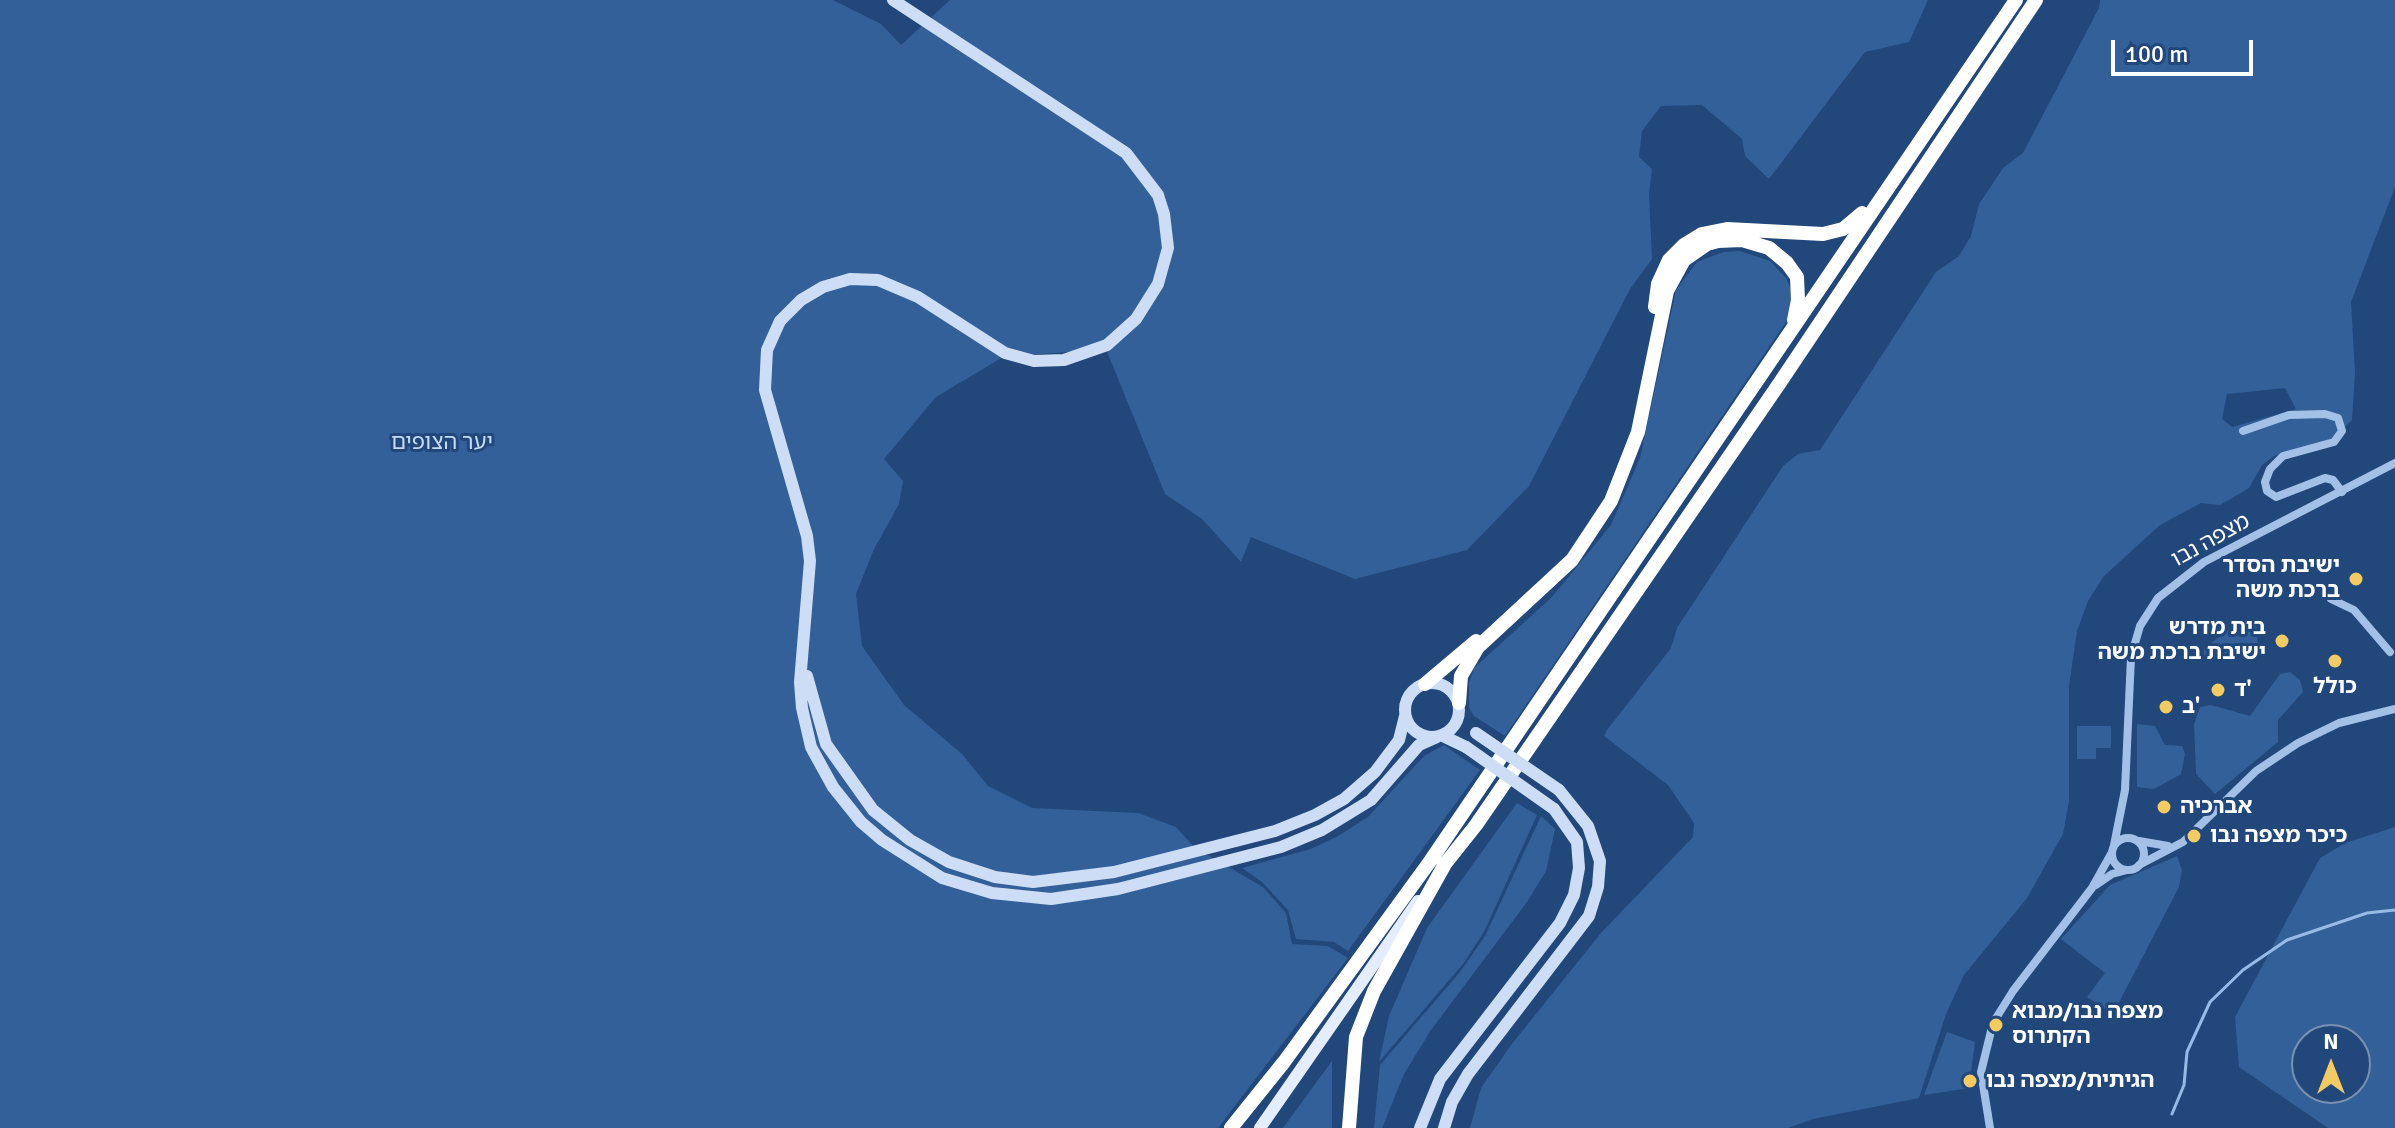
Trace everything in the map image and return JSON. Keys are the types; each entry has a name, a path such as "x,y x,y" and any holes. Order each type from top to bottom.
{"highway":[{"path":"1231,1128 1284,1062 1431,860 2016,0"},
{"path":"1349,1128 1356,1037 1374,991 1445,864 1476,825 1779,384 2036,0"},
{"path":"1648,375 1658,284 1669,260 1684,245 1713,231 1812,235 1843,229 1891,180"},
{"path":"1459,709 1457,688 1464,665 1490,635 1572,560 1599,522 1630,456 1674,273 1684,260 1707,244 1742,240 1780,256 1792,269 1799,286 1792,324 1751,393"},
{"path":"1425,684 1480,638 1516,614"}],"main road":[{"path":"1260,1128 1445,864"},
{"path":"1237,1128 1284,1062"}],"street":[{"path":"893,0 1126,153 1158,195 1168,248 1158,284 1136,319 1107,345 1064,360 1034,361 1005,353 918,297 878,280 850,279 823,287 789,311 772,337 765,374 768,406 807,536 810,561 800,682 805,728 821,771 847,806 882,840 932,872 965,886 1012,897 1051,899 1118,889 1281,847 1353,813 1387,783 1425,739 1440,737 1454,728 1459,709"},
{"path":"2243,431 2289,415 2325,414 2338,418 2342,431 2334,442 2283,456 2270,469 2265,482 2267,491 2276,497 2325,478 2333,480 2342,492"},
{"name":"מצפה נבו","path":"1990,1128 1981,1072 1993,1023 2090,891 2113,849 2125,790 2131,657 2147,614 2170,585 2204,562 2395,463"},
{"path":"2331,599 2354,610 2390,652"},
{"path":"805,637 808,682 818,726 836,761 867,803 910,840 949,862 1015,880 1050,882 1114,872 1275,831 1315,815 1344,799 1375,772 1399,740 1411,692 1425,684 1442,684 1476,733 1559,790 1588,826 1600,861 1598,887 1589,916 1468,1074 1452,1102 1444,1128"},
{"path":"2173,847 2122,838 2113,849 2119,867 2129,870 2173,847 2191,836 2256,771 2298,743 2339,723 2395,709"},
{"path":"1405,716 1420,735 1440,737 1466,747 1554,809 1577,842 1579,868 1574,895 1560,923 1440,1079 1420,1128"},
{"path":"2121,810 2144,850 2139,865"},
{"name":"מצפה נבו","path":"2090,891 2112,874 2129,870"}],"green space":[{"name":"יער הצופים","path":"0,0 833,0 881,24 901,45 950,0 1928,0 1909,42 1865,52 1769,179 1745,156 1742,139 1702,105 1661,106 1642,131 1639,157 1652,169 1649,195 1652,259 1630,289 1529,486 1467,550 1355,579 1251,537 1241,562 1202,519 1165,494 1106,349 1003,357 936,397 884,459 903,481 899,504 874,549 856,594 862,646 904,705 962,754 988,786 1032,808 1138,813 1176,827 1194,847 1263,887 1286,913 1292,944 1328,946 1348,958 1218,1128 0,1128"},
{"path":"2100,0 2395,0 2395,187 2351,302 2355,373 2352,420 2332,439 2274,456 2262,465 2249,488 2220,505 2201,503 2160,525 2104,576 2088,601 2077,631 2069,686 2069,801 2063,834 2027,898 1964,975 1946,1014 1919,1098 1813,1119 1788,1128 1470,1128 1481,1088 1511,1045 1601,933 1693,837 1694,823 1668,785 1604,736 1607,730 1671,648 1677,628 1783,466 1798,454 1820,450 1936,272 1959,256 1971,236 1979,204 2003,168 2023,153 2099,8","holes":["2285,388 2296,409 2232,427 2222,419 2227,394"]},
{"path":"1740,251 1770,261 1786,278 1792,292 1788,319 1505,736 1474,716 1469,708 1469,683 1474,668 1552,597 1611,525 1640,458 1676,290 1697,262 1723,252"},
{"path":"2256,619 2258,653 2203,660 2204,649 2226,631"},
{"path":"2290,672 2300,680 2303,692 2278,720 2278,742 2215,794 2196,774 2194,724 2200,707 2211,705 2250,716 2280,674"},
{"path":"2137,724 2155,726 2165,745 2182,746 2185,754 2181,774 2154,789 2137,787"},
{"path":"2077,726 2111,726 2111,748 2096,748 2096,759 2077,759"},
{"path":"1444,745 1480,770 1348,951 1334,942 1296,939 1288,910 1262,882 1242,868 1311,849 1338,836 1368,817 1424,756"},
{"path":"1517,803 1537,815 1484,932 1463,964 1379,1062 1389,1016 1427,928"},
{"path":"1541,816 1555,829 1546,871 1527,902 1431,1030 1404,1074 1382,1128 1374,1128 1380,1065 1460,972 1485,936"},
{"path":"2395,827 2395,1128 2328,1128 2293,1104 2371,1104 2371,1024 2291,1024 2291,1103 2239,1067 2235,1017 2320,858 2345,843"},
{"path":"2177,856 2182,870 2179,887 2113,1014 2087,997 2105,973 2061,939 2110,885"},
{"path":"1947,1032 1975,1042 1969,1088 1924,1095"},
{"path":"1332,1061 1332,1128 1283,1128"}],"waterway":[{"path":"2172,1114 2184,1085 2187,1052 2210,1002 2243,970 2287,940 2367,913 2395,910"}],"place":[{"name":"ישיבת הסדר ברכת משה","path":"2356,579"},
{"name":"בית מדרש ישיבת ברכת משה","path":"2282,641"},
{"name":"כולל","path":"2335,661"},
{"name":"ד'","path":"2218,690"},
{"name":"ב'","path":"2166,707"},
{"name":"אברכיה","path":"2164,807"},
{"name":"כיכר מצפה נבו","path":"2194,836"},
{"name":"מצפה נבו/מבוא הקתרוס","path":"1996,1025"},
{"name":"הגיתית/מצפה נבו","path":"1970,1081"}]}
